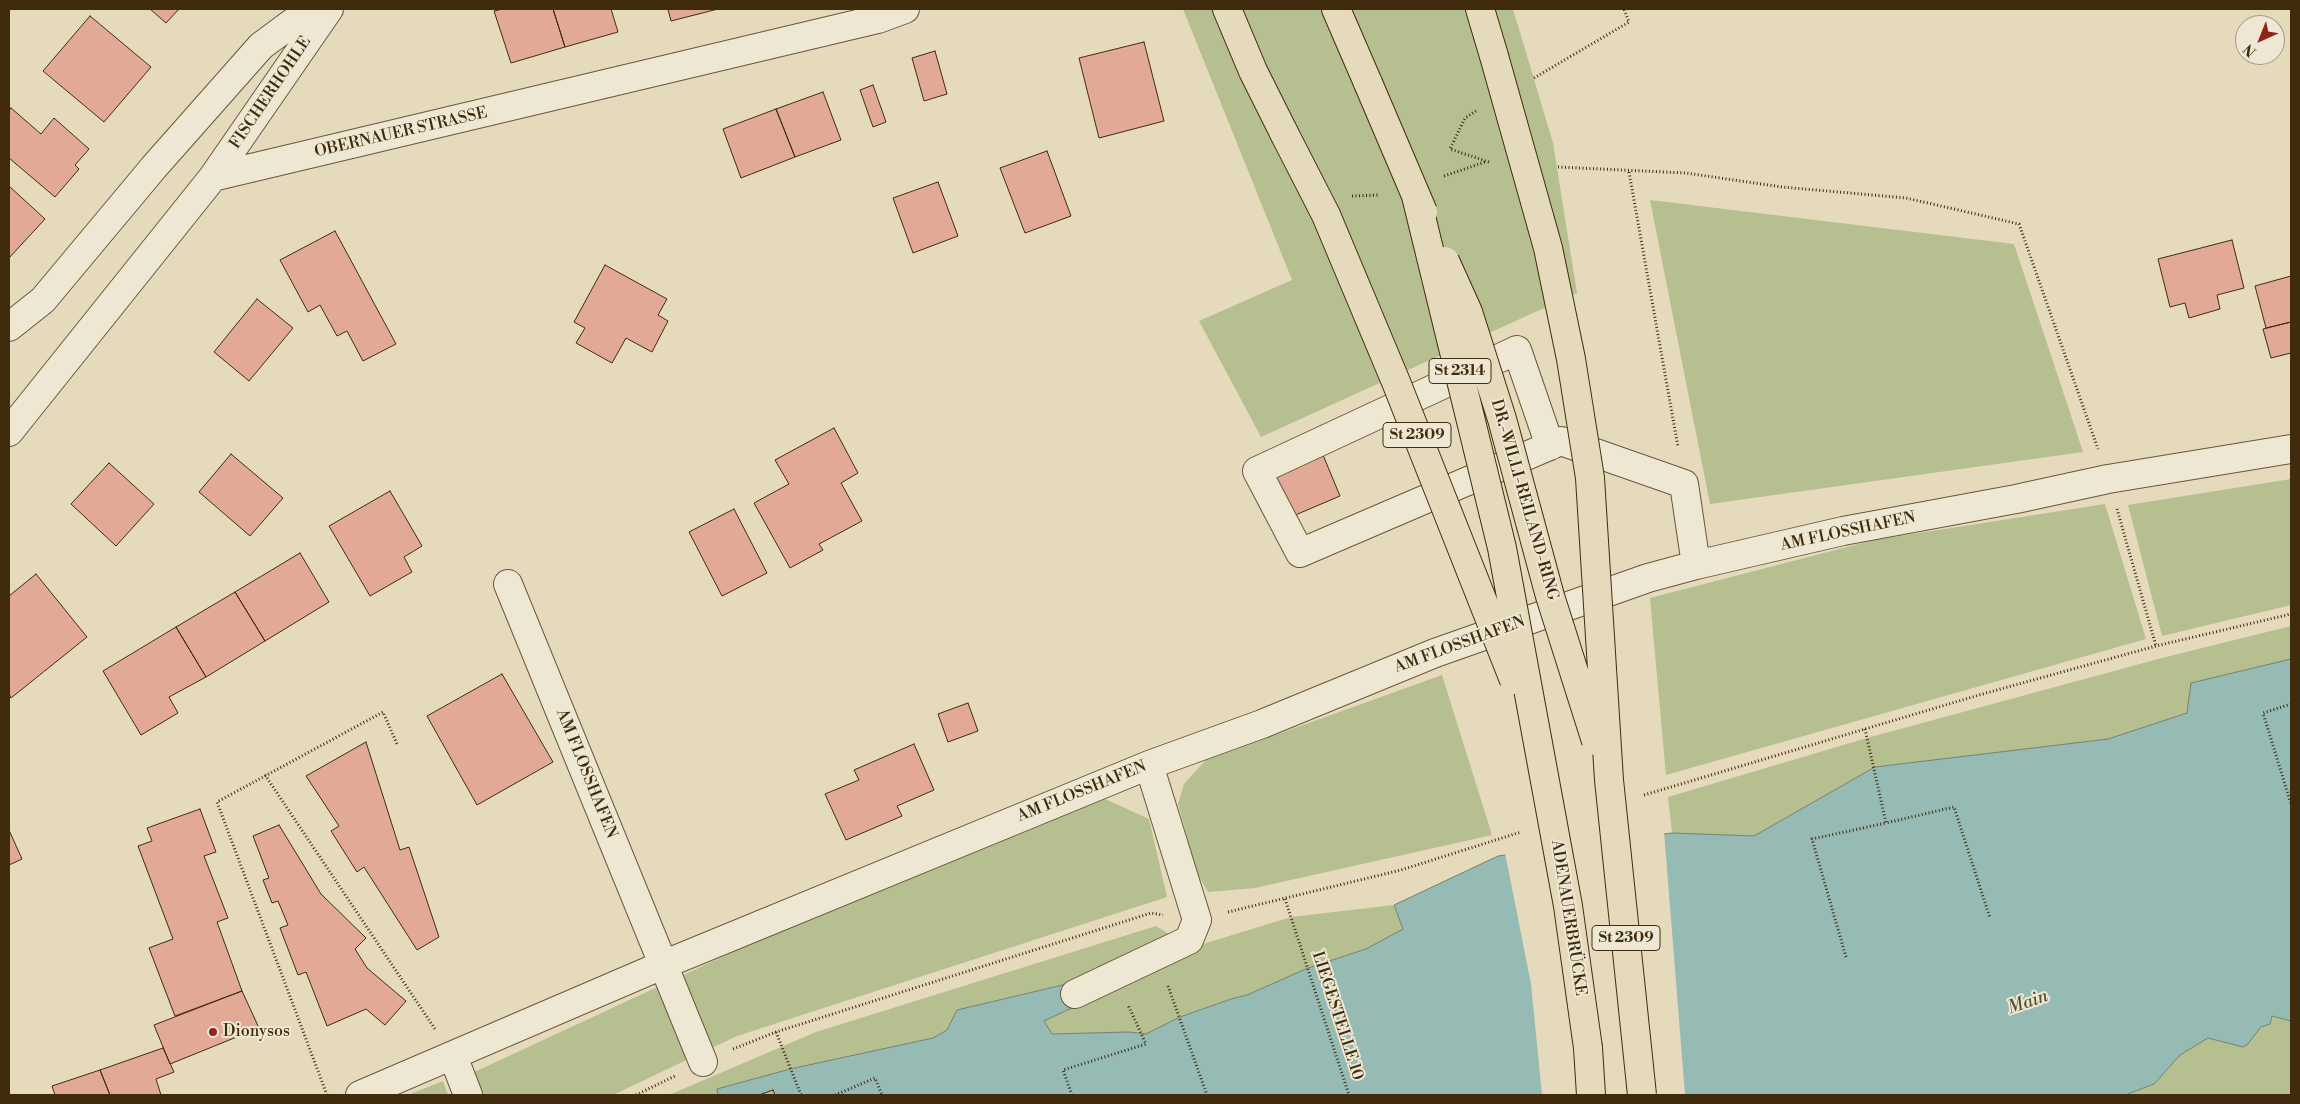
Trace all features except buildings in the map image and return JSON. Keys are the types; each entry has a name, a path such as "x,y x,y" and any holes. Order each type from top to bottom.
{"highway":[{"name":"St 2309","path":"1227,9 1253,72 1326,215 1392,373 1538,742"},
{"name":"DR.-WILLI-REILAND-RING","path":"1336,9 1468,312 1502,419 1550,596 1609,780"},
{"name":"St 2309","path":"1480,9 1548,248 1571,360 1590,478 1609,780 1642,1095"},
{"name":"DR.-WILLI-REILAND-RING","path":"1416,196 1502,548 1538,742"},
{"name":"ADENAUERBRÜCKE","path":"1538,742 1568,906 1588,1048 1591,1095"}],"street":[{"path":"9,327 43,300 154,167 261,46 311,9"},
{"name":"FISCHERHOHLE","path":"213,177 329,9"},
{"name":"OBERNAUER STRASSE","path":"213,177 878,19 905,9"},
{"path":"9,432 213,177"},
{"path":"1550,446 1517,350 1257,471 1300,553 1550,446 1561,441 1684,484 1696,565"},
{"name":"AM FLOSSHAFEN","path":"360,1095 665,964 1149,765 1262,724 1434,653 1648,578 1843,531 2016,499 2108,479 2291,449"},
{"name":"AM FLOSSHAFEN","path":"508,584 665,964 703,1062"},
{"path":"1075,994 1188,940 1197,920 1149,765"},
{"path":"453,1056 468,1095"}],"path":[{"path":"1526,82 1629,22 1624,9"},
{"path":"1482,108 1465,118 1450,149 1486,162 1495,163"},
{"path":"1553,167 1629,172 1686,173 1782,187 1906,198 2018,224 2108,479 2156,646"},
{"path":"1629,172 1684,484"},
{"path":"1640,796 1979,695 2156,646 2291,614"},
{"path":"2291,704 2263,713 2291,804"},
{"path":"327,1095 217,802 383,712 397,744"},
{"path":"1865,729 1886,823"},
{"path":"265,775 453,1056"},
{"path":"1846,957 1812,839 1954,807 1990,918"},
{"path":"636,1095 703,1062 776,1032 1151,914 1197,920 1402,870 1530,830"},
{"name":"LIEGESTELLE 10","path":"1285,898 1349,1095"},
{"path":"1155,956 1166,980 1207,1095"},
{"path":"1072,1095 1063,1070 1146,1044 1116,975"},
{"path":"776,1032 801,1095"},
{"path":"835,1095 875,1078 882,1095"}],"green space":[{"path":"1183,9 1513,9 1553,143 1577,293 1261,437 1199,321 1292,280"},
{"path":"1650,200 2014,244 2083,452 1710,504"},
{"path":"2291,479 2291,605 2162,636 2128,505"},
{"path":"2105,504 2146,639 1666,775 1650,598 1874,540"},
{"path":"2291,626 2291,659 2192,683 2187,713 2108,739 1875,767 1754,836 1672,833 1668,797 1867,738 2162,658"},
{"path":"1442,675 1492,835 1255,888 1208,892 1197,873 1178,804 1184,784 1206,760"},
{"path":"1105,799 1149,819 1167,897 737,1036 613,1095 477,1095 468,1075 737,950"},
{"path":"1394,905 1403,929 1366,949 1308,968 1247,995 1180,1017 1146,1034 1129,1032 1052,1034 1044,1021 1190,948 1291,917"},
{"path":"1156,926 1174,937 1071,983 957,1010 947,1030 933,1038 790,1069 717,1089 718,1095 669,1095 816,1032"},
{"path":"2272,1016 2291,1021 2291,1095 2125,1095 2154,1084 2180,1055 2208,1038 2243,1047 2247,1045 2256,1032"},
{"path":"443,1081 448,1095 408,1095"}],"water":[{"name":"Main","path":"2291,659 2291,1021 2272,1016 2270,1024 2261,1027 2247,1045 2243,1047 2208,1038 2180,1055 2154,1084 2125,1095 718,1095 717,1089 790,1069 933,1038 947,1030 957,1010 1071,983 1076,1006 1044,1021 1052,1034 1129,1032 1146,1034 1180,1017 1247,995 1308,968 1366,949 1403,929 1394,905 1498,856 1672,833 1754,836 1875,767 2108,739 2187,713 2191,683"}],"pier":[{"path":"1664,831 1685,1095 1542,1095 1531,984 1505,853"}],"place":[{"name":"Dionysos","path":"213,1032"}]}
